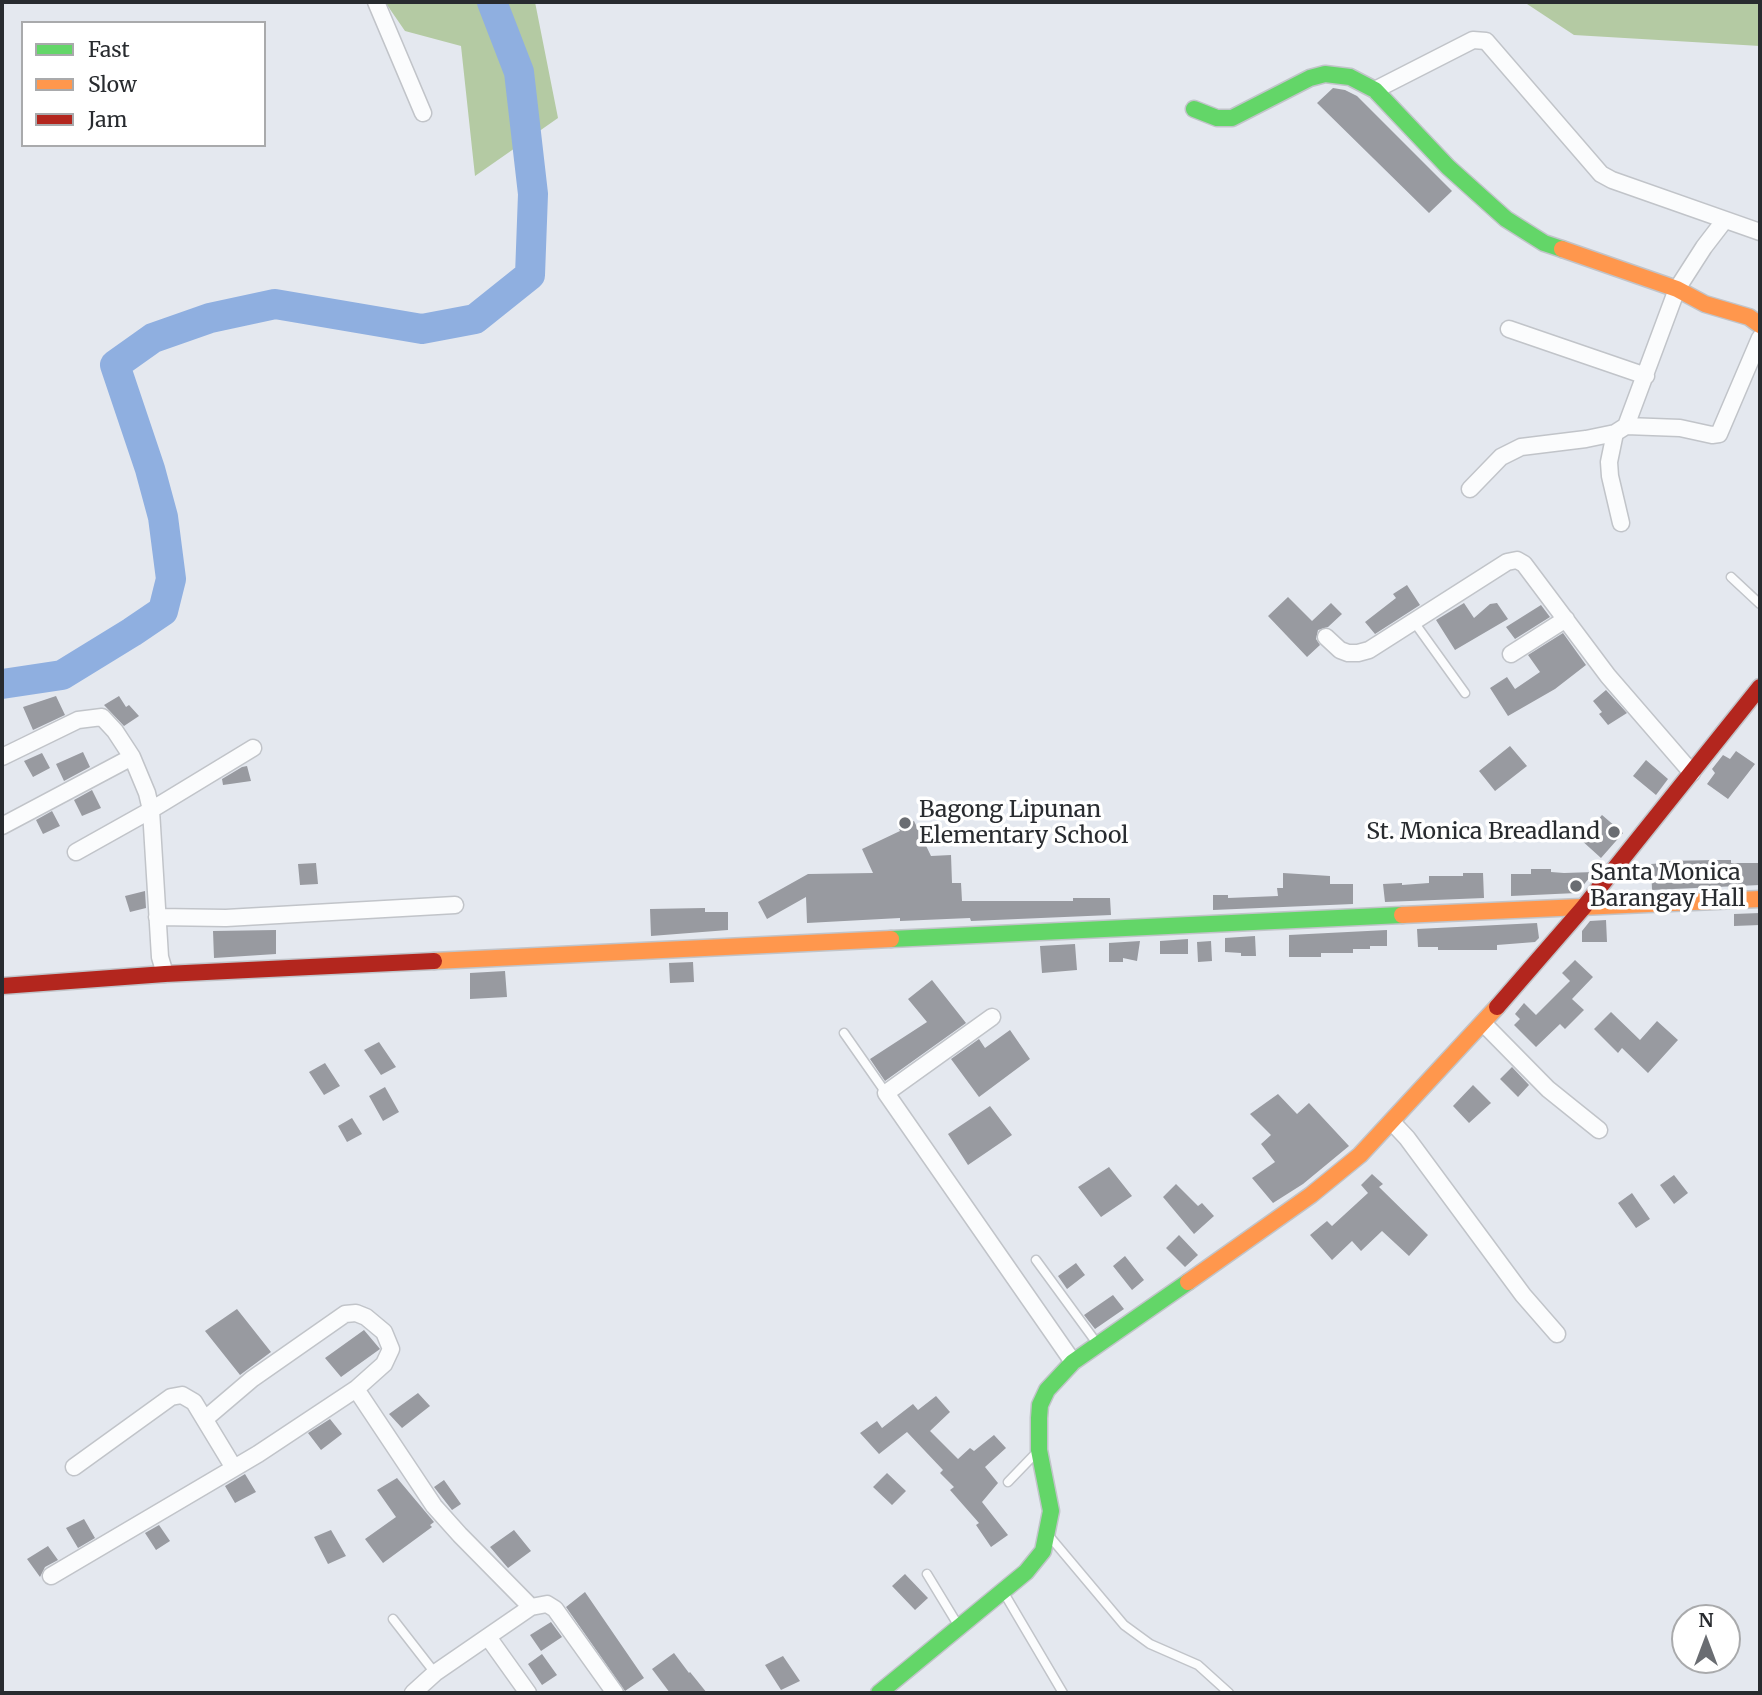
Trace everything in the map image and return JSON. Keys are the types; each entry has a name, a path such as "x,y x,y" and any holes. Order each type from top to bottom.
{"street":[{"path":"376,2 423,113"},
{"path":"1375,90 1473,40 1486,41 1601,174 1760,232"},
{"path":"1194,109 1224,120 1310,78 1325,74 1350,77 1375,90 1448,167 1506,219 1544,243 1677,289 1705,304 1749,317 1760,325"},
{"path":"1621,523 1609,476 1609,462 1646,376 1677,289 1724,221"},
{"path":"1509,329 1646,376"},
{"path":"1471,488 1501,457 1521,447 1586,439 1621,429 1680,428 1719,434 1760,338"},
{"path":"1326,637 1339,650 1358,653 1369,650 1507,562 1517,560 1524,564 1608,676 1692,773"},
{"path":"1511,654 1566,619"},
{"path":"879,1693 1002,1591 1036,1561 1043,1551 1051,1511 1039,1450 1040,1405 1047,1390 1073,1362 1311,1195 1360,1155 1483,1023 1583,908 1760,687"},
{"path":"2,757 78,720 102,717 115,732 132,757 148,793 157,917 165,974"},
{"path":"76,852 253,748"},
{"path":"2,826 132,757"},
{"path":"2,986 165,974 1108,927 1760,899"},
{"path":"157,917 226,918 455,905"},
{"path":"992,1017 886,1093 1073,1362"},
{"path":"1483,1023 1548,1089 1599,1130"},
{"path":"1392,1122 1407,1138 1523,1295 1557,1334"},
{"path":"51,1576 234,1468 356,1389 384,1364 391,1349 384,1332 366,1317 356,1313 345,1314 252,1379 205,1419"},
{"path":"356,1389 435,1507 531,1607"},
{"path":"74,1467 171,1397 182,1395 194,1402 234,1468"},
{"path":"414,1693 435,1674 531,1607 547,1604 555,1609 615,1693"},
{"path":"488,1636 528,1693"}],"lane":[{"path":"1731,577 1760,604"},
{"path":"1414,622 1465,693"},
{"path":"844,1033 886,1093"},
{"path":"1036,1260 1098,1345"},
{"path":"1008,1482 1039,1450"},
{"path":"1048,1534 1124,1625 1150,1644 1198,1665 1229,1693"},
{"path":"927,1574 959,1627"},
{"path":"1002,1591 1063,1693"},
{"path":"393,1619 435,1674"}],"green space":[{"path":"385,2 535,2 558,118 475,176 461,46 405,31"},
{"path":"1524,2 1760,2 1760,46 1574,35"}],"building":[{"path":"1333,88 1357,96 1452,191 1429,213 1317,103"},
{"path":"1407,585 1420,605 1375,634 1365,622 1396,598 1393,594"},
{"path":"1288,597 1312,621 1331,603 1342,614 1328,627 1318,630 1316,639 1320,645 1307,657 1268,616"},
{"path":"1464,603 1474,618 1490,604 1497,603 1508,619 1455,650 1436,620"},
{"path":"1541,605 1550,617 1515,639 1506,627"},
{"path":"1563,633 1586,665 1555,689 1508,716 1490,688 1507,677 1515,689 1540,672 1528,655"},
{"path":"1606,690 1627,713 1608,725 1593,701"},
{"path":"56,696 65,715 33,730 23,707"},
{"path":"119,696 126,707 129,705 139,716 124,726 104,705"},
{"path":"1510,746 1527,766 1495,791 1479,771"},
{"path":"1736,751 1755,764 1728,799 1707,784 1715,773 1712,769 1723,755 1730,759"},
{"path":"83,752 90,767 64,781 56,764"},
{"path":"42,753 50,768 33,777 24,761"},
{"path":"1646,760 1668,779 1656,795 1633,776"},
{"path":"247,766 251,781 223,785 222,779"},
{"path":"92,790 101,808 82,816 74,800"},
{"path":"52,811 60,826 43,834 36,820"},
{"path":"1602,815 1623,833 1601,858 1580,839"},
{"path":"914,821 931,856 951,855 952,883 961,883 962,901 1073,901 1073,898 1110,898 1111,915 971,921 970,918 900,921 900,918 807,923 806,897 767,919 758,902 808,874 873,873 862,849 900,831 899,829"},
{"path":"1731,860 1731,863 1760,863 1760,885 1652,890 1651,864 1665,861"},
{"path":"316,863 318,884 300,885 298,864"},
{"path":"1531,869 1551,869 1551,872 1564,873 1594,872 1577,893 1511,896 1511,874 1531,874"},
{"path":"1283,873 1330,876 1330,884 1353,884 1353,904 1213,910 1213,895 1228,895 1228,898 1278,896 1277,888 1283,888"},
{"path":"1463,873 1483,873 1484,898 1385,902 1383,884 1429,883 1429,876 1463,876"},
{"path":"145,891 146,908 130,912 125,896"},
{"path":"705,908 705,912 728,912 728,930 651,936 650,909"},
{"path":"1760,913 1760,925 1734,926 1734,914"},
{"path":"1606,920 1607,942 1582,942 1582,931 1590,921"},
{"path":"1537,923 1539,938 1535,942 1497,945 1497,950 1438,950 1438,947 1418,947 1417,929"},
{"path":"276,930 276,954 214,958 213,931"},
{"path":"1387,930 1387,946 1353,949 1353,953 1321,953 1321,957 1289,957 1289,935"},
{"path":"1255,936 1256,956 1225,952 1225,938"},
{"path":"1188,939 1188,954 1160,954 1160,941"},
{"path":"1140,941 1137,961 1123,958 1123,962 1109,962 1109,943"},
{"path":"1211,941 1212,961 1198,962 1197,942"},
{"path":"1075,944 1077,970 1042,973 1040,946"},
{"path":"1575,960 1593,977 1572,999 1584,1010 1565,1029 1560,1024 1536,1047 1514,1025 1520,1019 1515,1014 1524,1003 1536,1015 1570,981 1562,973"},
{"path":"693,962 694,982 670,983 669,963"},
{"path":"505,971 507,997 470,999 470,973"},
{"path":"932,980 966,1023 885,1081 870,1059 927,1022 908,999"},
{"path":"1611,1012 1640,1040 1657,1021 1678,1040 1648,1073 1622,1048 1618,1053 1594,1029"},
{"path":"1010,1030 1030,1059 979,1097 951,1059 979,1039 985,1048"},
{"path":"379,1042 396,1067 381,1075 364,1050"},
{"path":"325,1063 340,1086 324,1095 309,1072"},
{"path":"1512,1067 1529,1085 1518,1097 1500,1079"},
{"path":"1473,1085 1491,1103 1469,1123 1453,1106"},
{"path":"385,1087 399,1112 383,1121 369,1096"},
{"path":"1278,1094 1297,1114 1309,1103 1349,1146 1303,1184 1273,1203 1252,1178 1275,1162 1261,1144 1271,1135 1250,1114"},
{"path":"990,1106 1012,1135 968,1165 948,1134"},
{"path":"352,1118 362,1134 347,1142 338,1126"},
{"path":"1109,1167 1132,1196 1101,1217 1078,1187"},
{"path":"1372,1174 1383,1184 1379,1187 1428,1235 1409,1256 1382,1231 1361,1251 1352,1241 1332,1260 1310,1235 1327,1221 1332,1226 1368,1193 1361,1185"},
{"path":"1674,1175 1688,1193 1674,1204 1660,1185"},
{"path":"1176,1184 1198,1206 1202,1203 1214,1216 1194,1234 1163,1197"},
{"path":"1632,1193 1650,1219 1636,1228 1618,1203"},
{"path":"1179,1235 1198,1255 1185,1267 1166,1248"},
{"path":"1125,1256 1144,1280 1132,1290 1113,1266"},
{"path":"1076,1263 1085,1275 1067,1289 1058,1276"},
{"path":"1113,1295 1124,1309 1095,1329 1084,1315"},
{"path":"237,1309 271,1352 240,1375 205,1331"},
{"path":"364,1330 380,1349 341,1377 325,1358"},
{"path":"418,1393 430,1406 402,1428 389,1414"},
{"path":"936,1396 950,1412 930,1431 958,1459 970,1448 974,1451 994,1435 1006,1448 985,1467 998,1483 982,1502 1008,1535 991,1547 976,1525 979,1523 950,1490 954,1487 940,1473 943,1470 907,1432 879,1454 860,1433 877,1421 882,1428 913,1404 918,1410"},
{"path":"330,1419 342,1434 321,1450 308,1433"},
{"path":"887,1473 906,1491 892,1505 873,1487"},
{"path":"245,1474 256,1492 235,1503 225,1486"},
{"path":"397,1478 434,1522 430,1525 432,1527 383,1563 365,1539 396,1517 377,1490"},
{"path":"444,1480 461,1504 452,1510 434,1487"},
{"path":"84,1519 95,1538 78,1548 66,1528"},
{"path":"159,1525 170,1541 156,1550 145,1533"},
{"path":"331,1530 346,1556 328,1564 314,1537"},
{"path":"514,1530 531,1551 508,1568 490,1547"},
{"path":"48,1546 58,1560 45,1567 40,1577 27,1559"},
{"path":"905,1574 928,1598 915,1610 892,1586"},
{"path":"585,1592 644,1678 625,1691 566,1607"},
{"path":"551,1622 562,1637 541,1651 530,1635"},
{"path":"674,1653 707,1693 670,1693 652,1669"},
{"path":"542,1654 557,1675 542,1685 528,1664"},
{"path":"783,1656 800,1681 781,1690 765,1665"}],"waterway":[{"path":"2,684 62,675 163,611 171,579 163,517 115,365 153,338 210,318 275,304 422,329 475,319 530,275 533,194 519,72 492,2"}],"traffic: fast":[{"path":"1194,109 1217,118 1232,118 1310,78 1325,74 1350,77 1375,90 1448,167 1506,219 1544,243 1562,249"},
{"path":"891,939 1402,915"},
{"path":"879,1693 1026,1572 1043,1551 1051,1511 1039,1450 1039,1418 1040,1405 1047,1390 1073,1362 1188,1282"}],"traffic: slow":[{"path":"1562,249 1677,289 1705,304 1749,317 1760,325"},
{"path":"1402,915 1760,899"},
{"path":"434,961 891,939"},
{"path":"1188,1282 1311,1195 1360,1155 1497,1007"}],"traffic: jam":[{"path":"1497,1007 1583,908 1760,687"},
{"path":"2,986 165,974 434,961"}],"place":[{"name":"Bagong Lipunan Elementary School","path":"905,823"},
{"name":"St. Monica Breadland","path":"1614,832"},
{"name":"Santa Monica Barangay Hall","path":"1576,886"}]}
